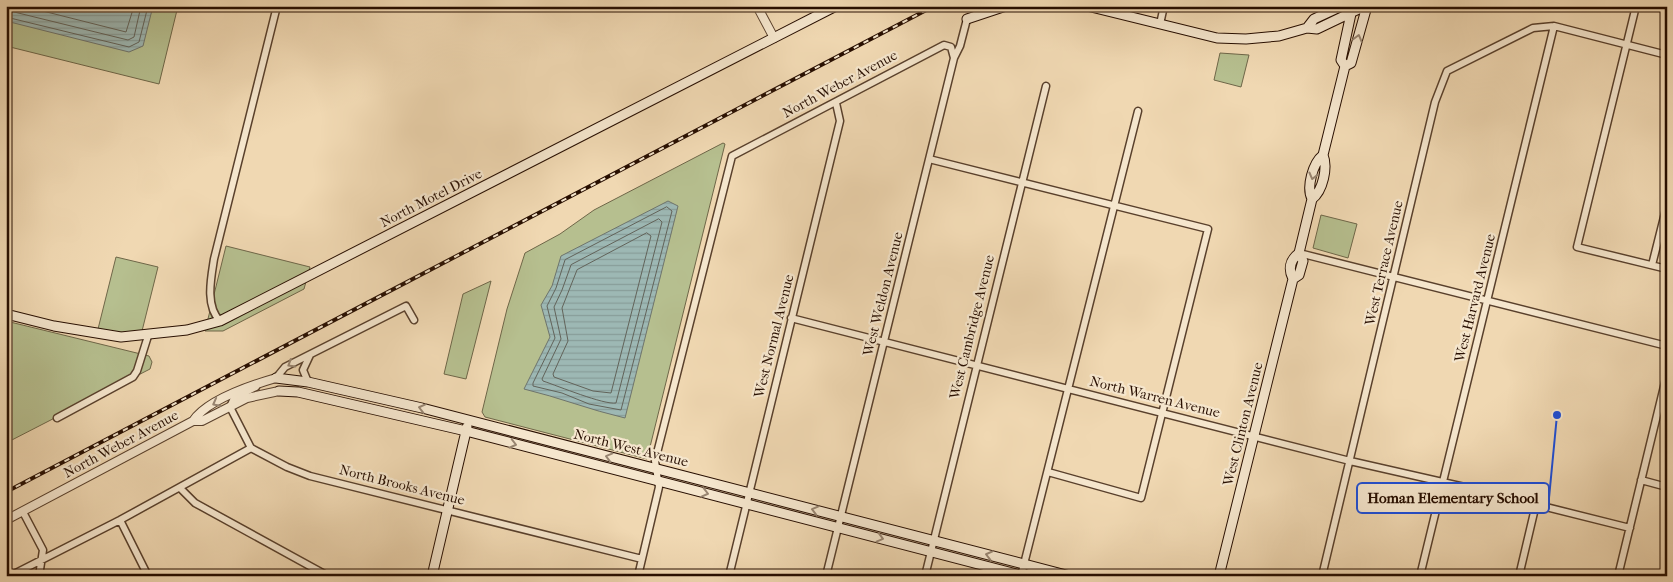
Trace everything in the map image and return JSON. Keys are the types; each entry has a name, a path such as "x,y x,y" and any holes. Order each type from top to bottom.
{"main road":[{"name":"North Motel Drive","path":"148,336 188,330 220,321 836,6"},
{"path":"967,19 1006,6"},
{"path":"1086,6 1217,38 1246,39 1279,36 1307,28 1317,29 1352,10 1366,6"},
{"path":"1307,28 1314,19 1342,6"},
{"name":"West Clinton Avenue","path":"1345,66 1351,63 1366,6"},
{"name":"West Clinton Avenue","path":"1219,576 1293,279 1289,272 1292,258 1299,253 1312,199 1319,194 1326,162 1323,155 1345,66 1341,60 1352,10"},
{"path":"6,314 54,326 121,337 148,336"},
{"name":"North West Avenue","path":"276,378 308,382 405,404 1070,576"},
{"name":"North West Avenue","path":"279,391 290,390 319,396 466,432 1022,575"},
{"path":"319,396 330,394 346,397 352,392"},
{"path":"358,406 362,400 383,405 405,404"},
{"path":"432,576 469,420"}],"street":[{"path":"220,321 214,314 211,295 214,259 277,6"},
{"path":"757,6 774,38"},
{"path":"1160,24 1164,6"},
{"path":"1636,6 1577,247 1667,269"},
{"name":"West Weldon Avenue","path":"826,576 954,58 960,46 967,19"},
{"path":"1554,26 1667,55"},
{"name":"West Terrace Avenue","path":"1322,576 1435,102 1447,71 1533,28 1554,26"},
{"name":"West Harvard Avenue","path":"1420,576 1554,26"},
{"name":"North Weber Avenue","path":"657,468 656,460 732,156 944,45 952,47 954,58"},
{"name":"West Cambridge Avenue","path":"925,576 1046,86"},
{"name":"West Normal Avenue","path":"729,576 840,121 836,103"},
{"path":"1022,575 1138,111"},
{"path":"929,159 1208,229 1141,498 1048,472"},
{"path":"1652,266 1667,205"},
{"path":"1299,253 1667,346"},
{"path":"276,378 285,367 406,306 414,320"},
{"name":"North Warren Avenue","path":"791,318 1350,461 1630,528"},
{"path":"56,418 132,377 138,371 148,336"},
{"path":"308,382 303,370 310,355"},
{"path":"1618,576 1667,374"},
{"name":"North West Avenue","path":"193,421 198,412 242,389 276,378"},
{"path":"10,576 120,520 252,448 230,406 234,398 266,381"},
{"name":"North Weber Avenue","path":"6,520 193,421 202,421 258,394 279,391"},
{"name":"North Brooks Avenue","path":"252,448 280,464 310,476 642,559"},
{"path":"638,576 659,488 657,468"},
{"path":"1641,480 1667,487"},
{"path":"180,488 195,503 328,576"},
{"path":"1519,576 1536,504"},
{"path":"23,512 44,550 39,576"},
{"path":"120,520 148,576"}],"green space":[{"path":"6,6 178,6 159,84 6,46"},
{"path":"1220,53 1249,55 1241,87 1214,80"},
{"path":"723,143 725,144 647,459 485,417 482,412 507,309 525,253 560,234 594,210"},
{"path":"1321,215 1357,224 1348,258 1313,248"},
{"path":"226,246 310,267 304,289 223,331 205,331"},
{"path":"116,257 158,267 140,339 98,329"},
{"path":"491,281 466,379 444,374 463,294"},
{"path":"6,321 149,356 152,362 150,369 6,443"}],"water":[{"path":"6,6 153,6 143,46 129,52 6,21"},
{"path":"668,201 678,206 625,418 524,389 550,337 541,305 552,286 561,256"}],"railway":[{"path":"6,492 934,6"}],"place":[{"name":"Homan Elementary School","path":"1557,415"}]}
